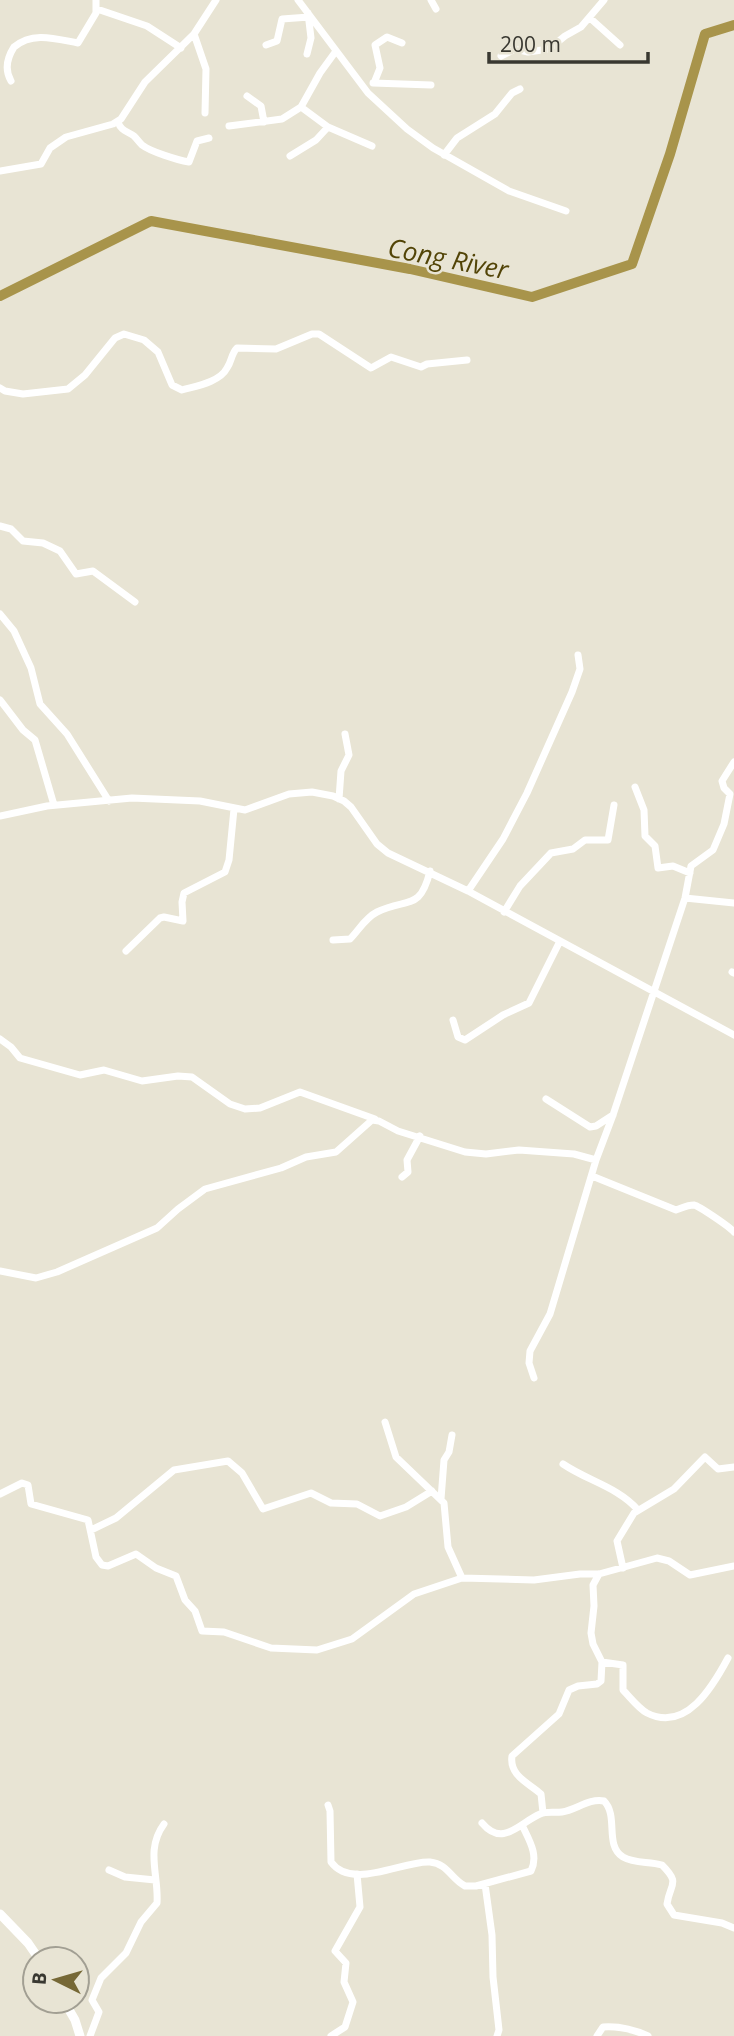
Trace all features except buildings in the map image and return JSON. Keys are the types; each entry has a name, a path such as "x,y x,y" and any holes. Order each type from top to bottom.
{"main road":[{"path":"0,1914 30,1945"},
{"path":"72,2015 80,2036"}],"street":[{"path":"11,81 6,73 6,66 10,53 19,42 44,37 78,43 97,9 96,0"},
{"path":"0,171 41,164 50,148 66,137 118,122 145,82 194,34 216,0"},
{"path":"298,0 363,86 407,129 444,155 509,191 566,211"},
{"path":"431,0 436,9"},
{"path":"501,56 515,49 528,52 550,48 590,18 604,0"},
{"path":"97,9 147,26 181,48"},
{"path":"266,46 277,41 282,19 308,15"},
{"path":"307,54 311,38 308,15"},
{"path":"590,18 620,45"},
{"path":"194,34 206,69 205,113"},
{"path":"374,83 380,68 375,45 387,37 402,43"},
{"path":"229,126 282,118 301,107 336,51"},
{"path":"363,86 374,83 431,85"},
{"path":"444,155 460,135 495,114 512,93 520,89"},
{"path":"247,96 261,106 264,122"},
{"path":"301,107 328,127 372,146"},
{"path":"118,122 121,129 143,146 164,154 169,159 189,162 197,141 209,138"},
{"path":"290,156 316,140 328,127"},
{"path":"0,388 23,394 68,389 85,375 115,338 124,334 144,340 158,352 172,385 182,390 221,376 237,348 276,349 312,334 319,334 371,368 390,357 421,367 427,363 467,360"},
{"path":"0,526 11,529 23,541 43,543 61,551 76,574 93,571 135,602"},
{"path":"0,614 14,631 31,668 40,704 64,730 109,801"},
{"path":"468,891 503,839 527,793 572,692 580,669 578,655"},
{"path":"0,700 17,723 35,740 54,805"},
{"path":"339,799 341,771 349,755 345,734"},
{"path":"534,1378 529,1363 530,1351 550,1314 596,1160 685,898 693,863 712,852 723,827 730,796 722,781 734,762"},
{"path":"635,787 644,810 645,836 655,846 658,868 673,866 690,873"},
{"path":"0,816 54,805 132,798 200,801 234,809 251,809 289,794 321,793 339,799 351,807 382,848 468,891 734,1035"},
{"path":"504,912 520,886 551,853 573,849 585,841 608,840 614,805"},
{"path":"126,951 160,918 183,921 184,893 225,872 229,860 234,809"},
{"path":"334,940 350,939 364,922 377,912 418,898 426,888 430,872"},
{"path":"685,898 734,903"},
{"path":"453,1020 458,1037 465,1040 529,1003 560,942"},
{"path":"0,1039 11,1046 20,1058 74,1073 104,1070 142,1081 184,1076 198,1080 230,1104 245,1109 260,1108 300,1092 393,1129 471,1153 519,1150 574,1154 596,1160"},
{"path":"545,1100 590,1127 613,1115"},
{"path":"0,1271 36,1278 57,1272 157,1228 205,1189 281,1168 306,1157 336,1152 366,1123 376,1120"},
{"path":"402,1177 408,1172 407,1160 420,1136"},
{"path":"592,1176 676,1210 688,1205 699,1207 734,1232"},
{"path":"385,1422 396,1457 441,1499 446,1508 448,1546 462,1578"},
{"path":"441,1499 444,1460 449,1452 452,1435"},
{"path":"623,1567 617,1541 638,1510 674,1489 705,1457 718,1469 734,1466"},
{"path":"91,1530 116,1518 174,1470 217,1461 228,1461 242,1473 263,1509 311,1493 331,1503 357,1504 380,1516 406,1507 432,1492"},
{"path":"563,1464 583,1478 614,1490 627,1498 638,1510"},
{"path":"0,1494 25,1483 30,1488 31,1504 88,1520 96,1557 102,1565 108,1566 136,1554 156,1568 176,1576 185,1600 195,1611 202,1631 224,1632 271,1648 317,1650 340,1644 364,1631 414,1594 462,1578 534,1580 599,1574 657,1558 669,1560 691,1574 734,1566"},
{"path":"543,1813 541,1794 519,1777 512,1766 512,1756 559,1714 569,1690 600,1683 602,1662 591,1633 593,1585 599,1574"},
{"path":"602,1662 622,1665 623,1690 644,1711 660,1716 676,1716 694,1706 728,1658"},
{"path":"482,1823 500,1833 512,1832 543,1813 564,1812 594,1801 604,1801 610,1810 614,1844 621,1856 662,1865 674,1879 667,1904 674,1915 722,1923 734,1928"},
{"path":"328,1805 331,1861 334,1866 357,1874 385,1872 431,1862 442,1865 465,1886 485,1884 531,1871 535,1860 522,1825"},
{"path":"90,2036 99,2012 92,1997 101,1978 126,1953 141,1922 155,1908 157,1899 152,1850 155,1835 163,1824"},
{"path":"109,1870 125,1877 155,1880"},
{"path":"331,2036 345,2027 353,2002 344,1982 346,1963 335,1951 360,1907 357,1874"},
{"path":"485,1884 492,1935 499,2030 497,2036"},
{"path":"597,2036 603,2027 609,2026 648,2036"}],"waterway":[{"name":"Cong River","path":"0,296 151,221 410,269 532,297 632,264 670,154 705,34 734,25"}]}
